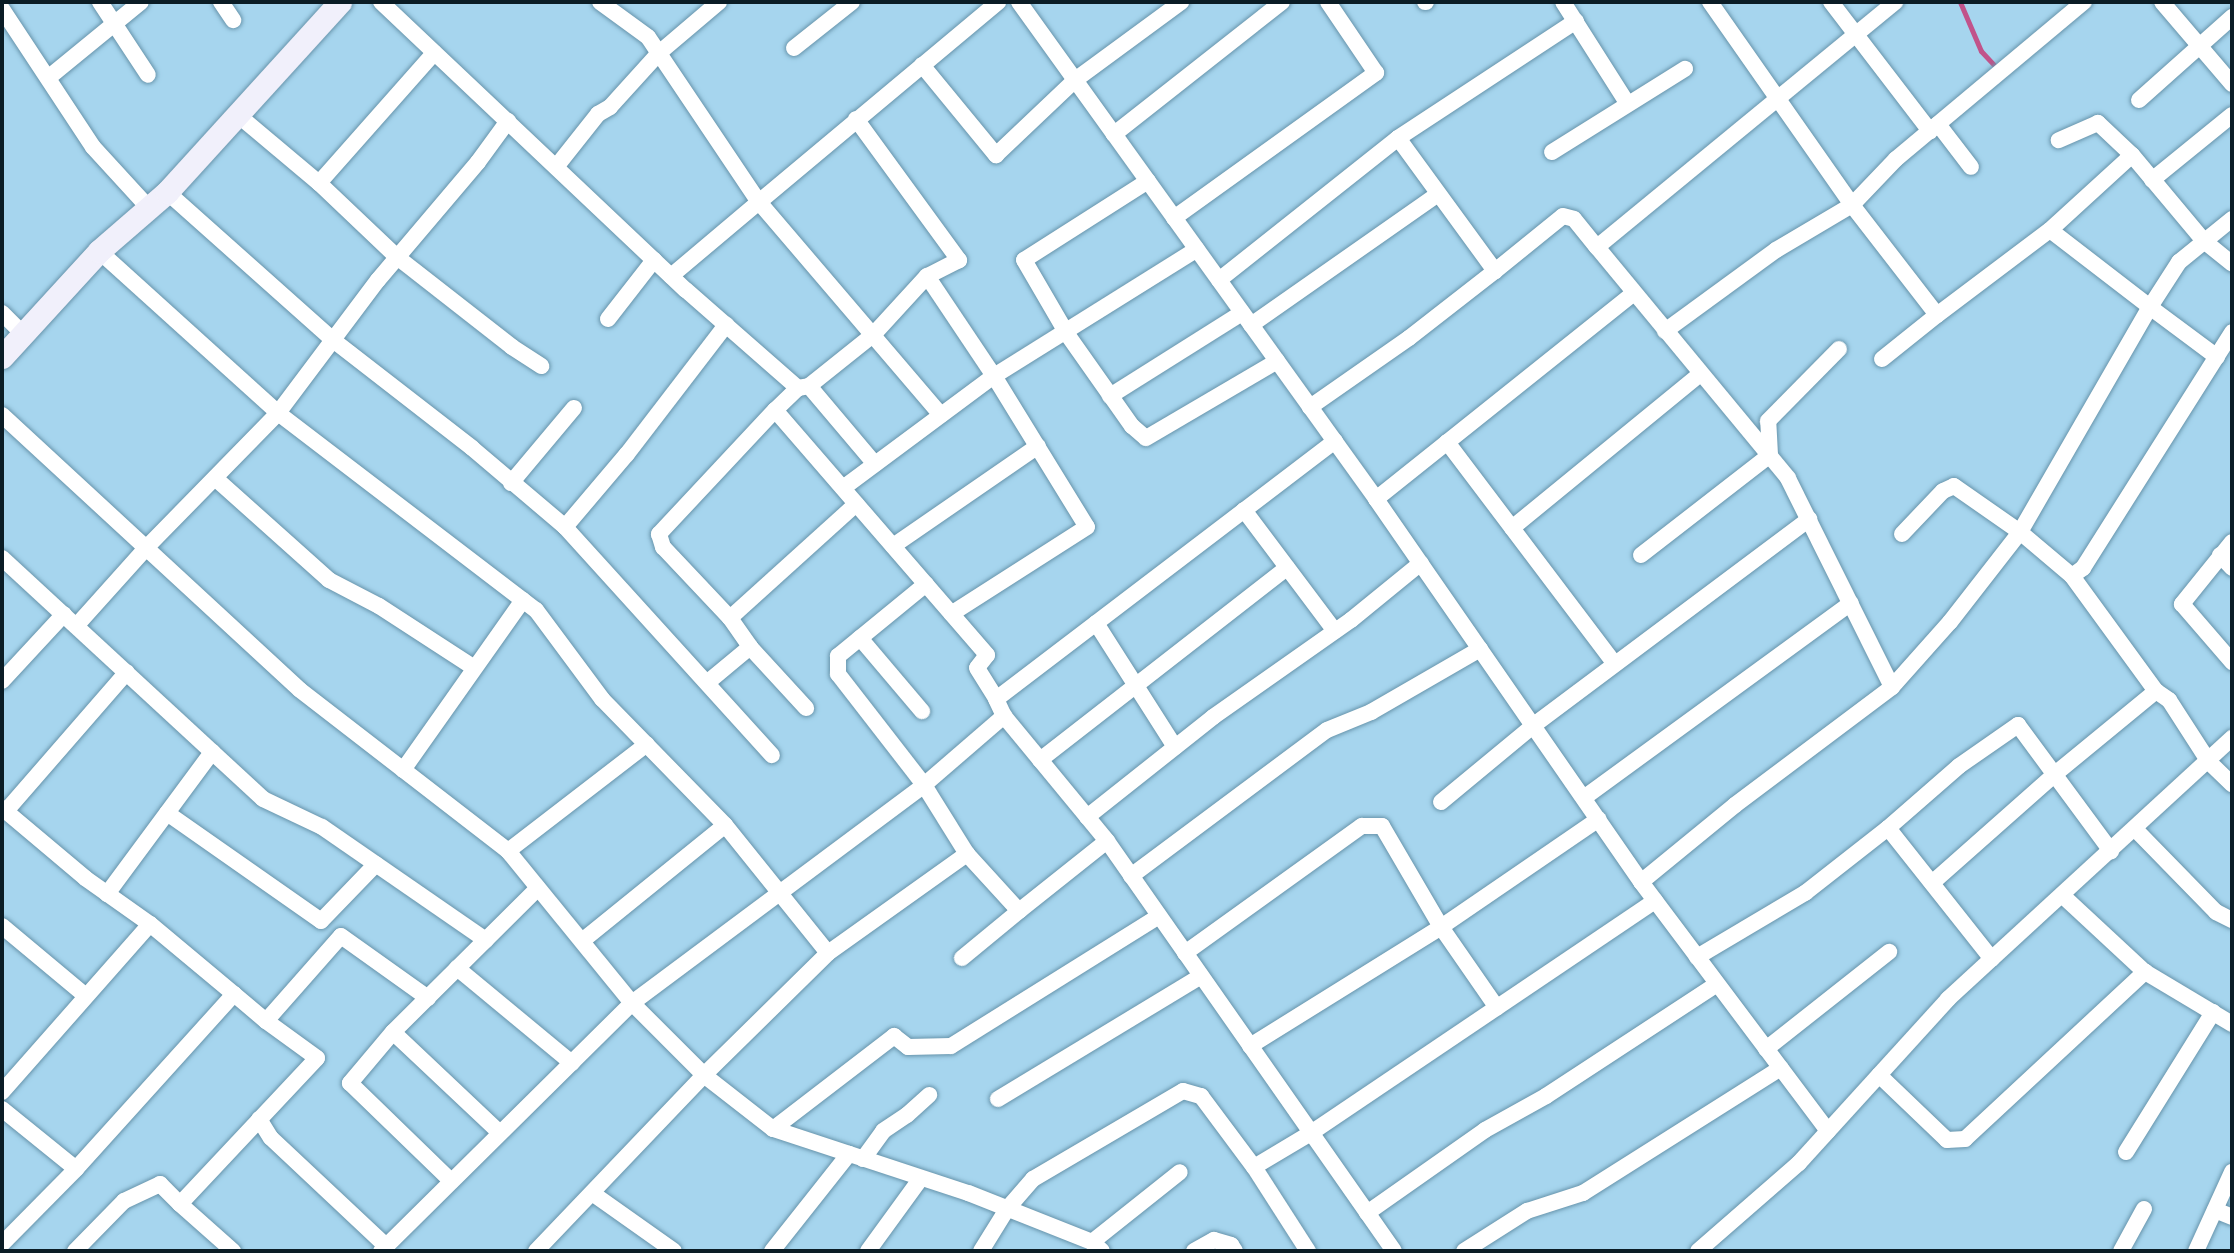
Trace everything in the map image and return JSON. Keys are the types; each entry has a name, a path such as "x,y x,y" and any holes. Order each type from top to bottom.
{"street":[{"path":"100,2 148,75"},
{"path":"48,78 141,2"},
{"path":"221,2 233,20"},
{"path":"2,357 99,251 167,191 340,2"},
{"path":"381,2 671,276 726,325 803,387 875,464"},
{"path":"600,2 648,37 759,202 941,415"},
{"path":"556,167 598,114 610,107 659,52 719,2"},
{"path":"794,48 852,2"},
{"path":"671,276 998,2"},
{"path":"1019,2 1376,499 1585,797 1641,882 1828,1131"},
{"path":"922,65 996,155 1075,80 1181,2"},
{"path":"1114,134 1282,2"},
{"path":"1174,218 1376,73 1328,2"},
{"path":"1710,2 1776,101 1937,315"},
{"path":"1831,2 1854,35 1934,128 1971,166"},
{"path":"1597,247 1895,2"},
{"path":"1665,331 1776,250 1852,205 1896,159 2084,2"},
{"path":"2162,2 2232,84"},
{"path":"1568,3 1576,21 1627,103"},
{"path":"2,9 93,147 147,206"},
{"path":"2138,100 2232,17"},
{"path":"1219,280 1398,138 1576,21"},
{"path":"319,183 435,53"},
{"path":"1552,152 1685,69"},
{"path":"238,115 319,183 397,257 512,348 541,366"},
{"path":"2152,180 2232,115"},
{"path":"806,708 750,647 730,618 663,547 659,534 775,410 873,335 927,276 959,260 856,119"},
{"path":"77,625 146,548 278,413 397,257 478,162 508,121"},
{"path":"2059,140 2098,123 2132,155 2204,241 2232,264"},
{"path":"1398,138 1495,271"},
{"path":"1882,359 2050,230 2132,155"},
{"path":"1148,181 1024,260 1066,331 1110,396 1132,426 1146,438 1277,361"},
{"path":"167,191 332,340 472,448 565,527 708,682 716,697 772,755"},
{"path":"1110,396 1247,319 1438,194"},
{"path":"1310,407 1409,338 1495,271 1555,219 1563,216 1574,219 1788,478 1892,687"},
{"path":"1641,882 1735,805 1892,687 1950,622 2020,532 2150,307 2179,262 2232,219"},
{"path":"2050,230 2217,357"},
{"path":"843,488 994,376 1197,249"},
{"path":"99,251 278,413 536,610 602,699 725,825 828,953"},
{"path":"608,319 654,260"},
{"path":"927,276 994,376 1087,527 951,614"},
{"path":"1376,499 1634,293"},
{"path":"2,313 23,334"},
{"path":"565,527 627,454 726,325"},
{"path":"2072,576 2083,568 2232,332"},
{"path":"1770,455 1768,421 1839,349"},
{"path":"1512,528 1700,374"},
{"path":"511,483 574,408"},
{"path":"775,410 987,654 977,668 1004,716 1107,841 1394,1251"},
{"path":"2,415 300,690 508,851 632,1003 704,1075 773,1129 1007,1209 1097,1247 1180,1172"},
{"path":"996,699 1335,441"},
{"path":"1447,442 1615,664"},
{"path":"893,546 1038,446"},
{"path":"1642,555 1770,455"},
{"path":"215,478 329,580 379,606 473,667"},
{"path":"1902,534 1943,491 1954,486 2020,532 2072,576 2155,691 2169,700 2209,762 2232,784"},
{"path":"730,618 856,504"},
{"path":"1244,510 1335,631"},
{"path":"1441,802 1534,725 1809,519"},
{"path":"2232,542 2182,604 2232,662"},
{"path":"2220,555 2232,568"},
{"path":"2,558 263,799 322,827 486,940"},
{"path":"1087,817 1175,747 1335,631 1421,563"},
{"path":"1040,760 1287,568"},
{"path":"926,584 838,656 838,674 924,785 967,854 1019,911"},
{"path":"403,770 473,667 523,600"},
{"path":"1585,797 1851,603"},
{"path":"2,681 64,614"},
{"path":"1096,623 1175,747"},
{"path":"860,638 922,711"},
{"path":"708,682 750,647"},
{"path":"1131,876 1327,730 1371,712 1480,649"},
{"path":"127,672 4,810 107,894 150,924 266,1021 317,1058 180,1203"},
{"path":"1932,883 2055,774 2155,691"},
{"path":"259,1119 271,1138 383,1249 632,1003 924,785 1004,716"},
{"path":"1697,957 1805,893 1888,828 1959,766 2018,725 2111,851"},
{"path":"1698,1251 1799,1164 1948,999 2209,762 2232,738"},
{"path":"508,851 647,744"},
{"path":"107,894 212,752"},
{"path":"167,813 428,998"},
{"path":"1250,1046 1441,927 1599,819"},
{"path":"582,941 725,825"},
{"path":"1185,953 1362,826 1382,826 1441,927 1497,1008"},
{"path":"1888,828 1992,959"},
{"path":"2135,830 2216,912 2232,919"},
{"path":"962,958 1107,841"},
{"path":"536,1251 704,1075 828,953 967,854"},
{"path":"321,921 376,863"},
{"path":"451,1181 350,1083 393,1032 538,888"},
{"path":"2062,895 2146,972 2232,1024"},
{"path":"1254,1167 1311,1133 1655,901"},
{"path":"773,1129 894,1036 908,1047 951,1045 1159,916"},
{"path":"2,1092 150,924"},
{"path":"2,926 86,996"},
{"path":"266,1021 341,936"},
{"path":"1766,1049 1889,952"},
{"path":"457,968 572,1063"},
{"path":"1879,1075 1947,1140 1965,1139 2146,972"},
{"path":"998,1100 1201,976"},
{"path":"1367,1213 1485,1130 1546,1096 1717,984"},
{"path":"2,1244 76,1168 234,995"},
{"path":"2126,1152 2213,1012"},
{"path":"393,1032 500,1133"},
{"path":"1464,1251 1527,1211 1583,1193 1781,1068"},
{"path":"981,1251 1007,1209 1033,1179 1183,1091 1200,1096 1254,1167 1308,1251"},
{"path":"772,1251 856,1157 883,1131 907,1115 929,1095"},
{"path":"2,1109 76,1168"},
{"path":"2196,1251 2232,1172"},
{"path":"867,1251 921,1178"},
{"path":"75,1251 124,1201 160,1184 233,1251"},
{"path":"592,1193 674,1251"},
{"path":"2120,1251 2144,1209"},
{"path":"2215,1210 2232,1217"},
{"path":"1194,1251 1214,1240 1231,1245 1235,1251"}],"waterway":[{"path":"1960,2 1981,51 1994,65"}]}
